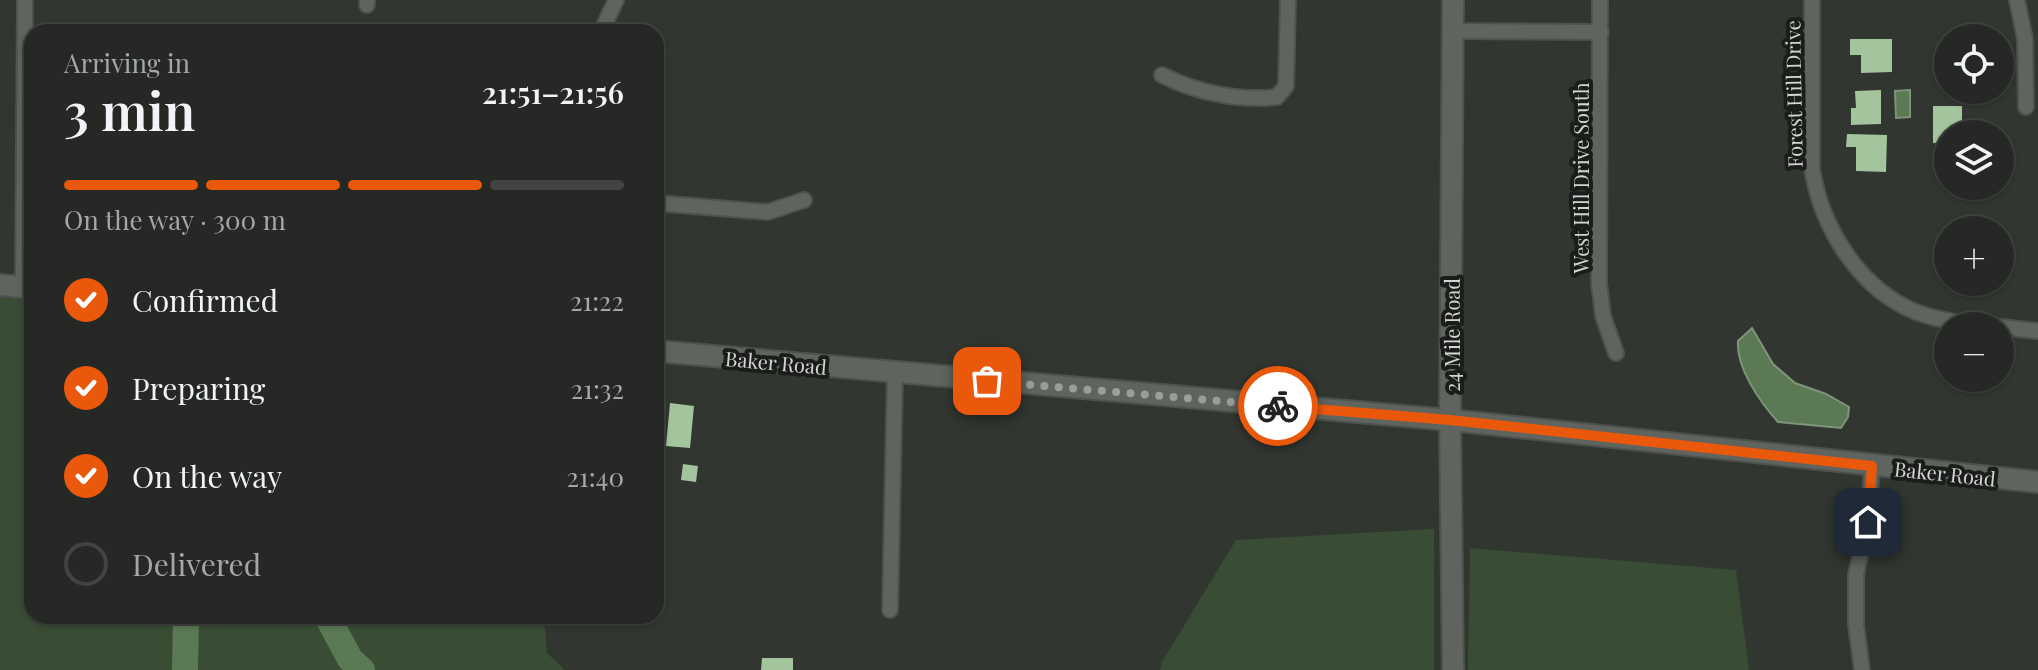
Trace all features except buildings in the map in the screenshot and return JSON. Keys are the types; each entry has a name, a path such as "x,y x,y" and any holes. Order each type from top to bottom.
{"street":[{"path":"25,0 26,24"},
{"path":"605,24 616,0"},
{"path":"1162,75 1190,89 1251,100 1277,97 1286,86 1288,0"},
{"name":"24 Mile Road","path":"1453,0 1450,420 1453,663"},
{"name":"West Hill Drive South","path":"1600,0 1599,283 1603,316 1616,353"},
{"name":"Forest Hill Drive","path":"1812,0 1812,168 1817,194 1836,238 1868,280 1900,303 1934,317"},
{"path":"2017,0 2025,39 2026,107"},
{"path":"1453,31 1601,32"},
{"path":"664,204 768,212 804,200"},
{"path":"0,285 24,288"},
{"path":"2014,328 2038,331"},
{"name":"Baker Road","path":"664,352 1450,420 2038,482"},
{"path":"890,610 895,373"},
{"path":"1862,670 1856,625 1856,574 1868,522 1872,466"}],"shaded area":[{"path":"1910,90 1910,117 1896,118 1895,91"},
{"path":"0,283 24,285 24,624 545,624 547,653 565,670 0,670"},
{"path":"1752,328 1773,364 1795,383 1826,394 1849,407 1848,417 1841,428 1778,422 1757,395 1741,362 1738,341"},
{"path":"1434,529 1434,670 1160,670 1236,540"},
{"path":"1470,548 1736,570 1749,670 1468,670"}],"waterway":[{"path":"185,670 186,624"},
{"path":"331,624 350,659 362,670"}],"way so far":[{"path":"987,381 1278,406"}],"route":[{"path":"1278,406 1450,420 1872,466 1868,522"}]}
